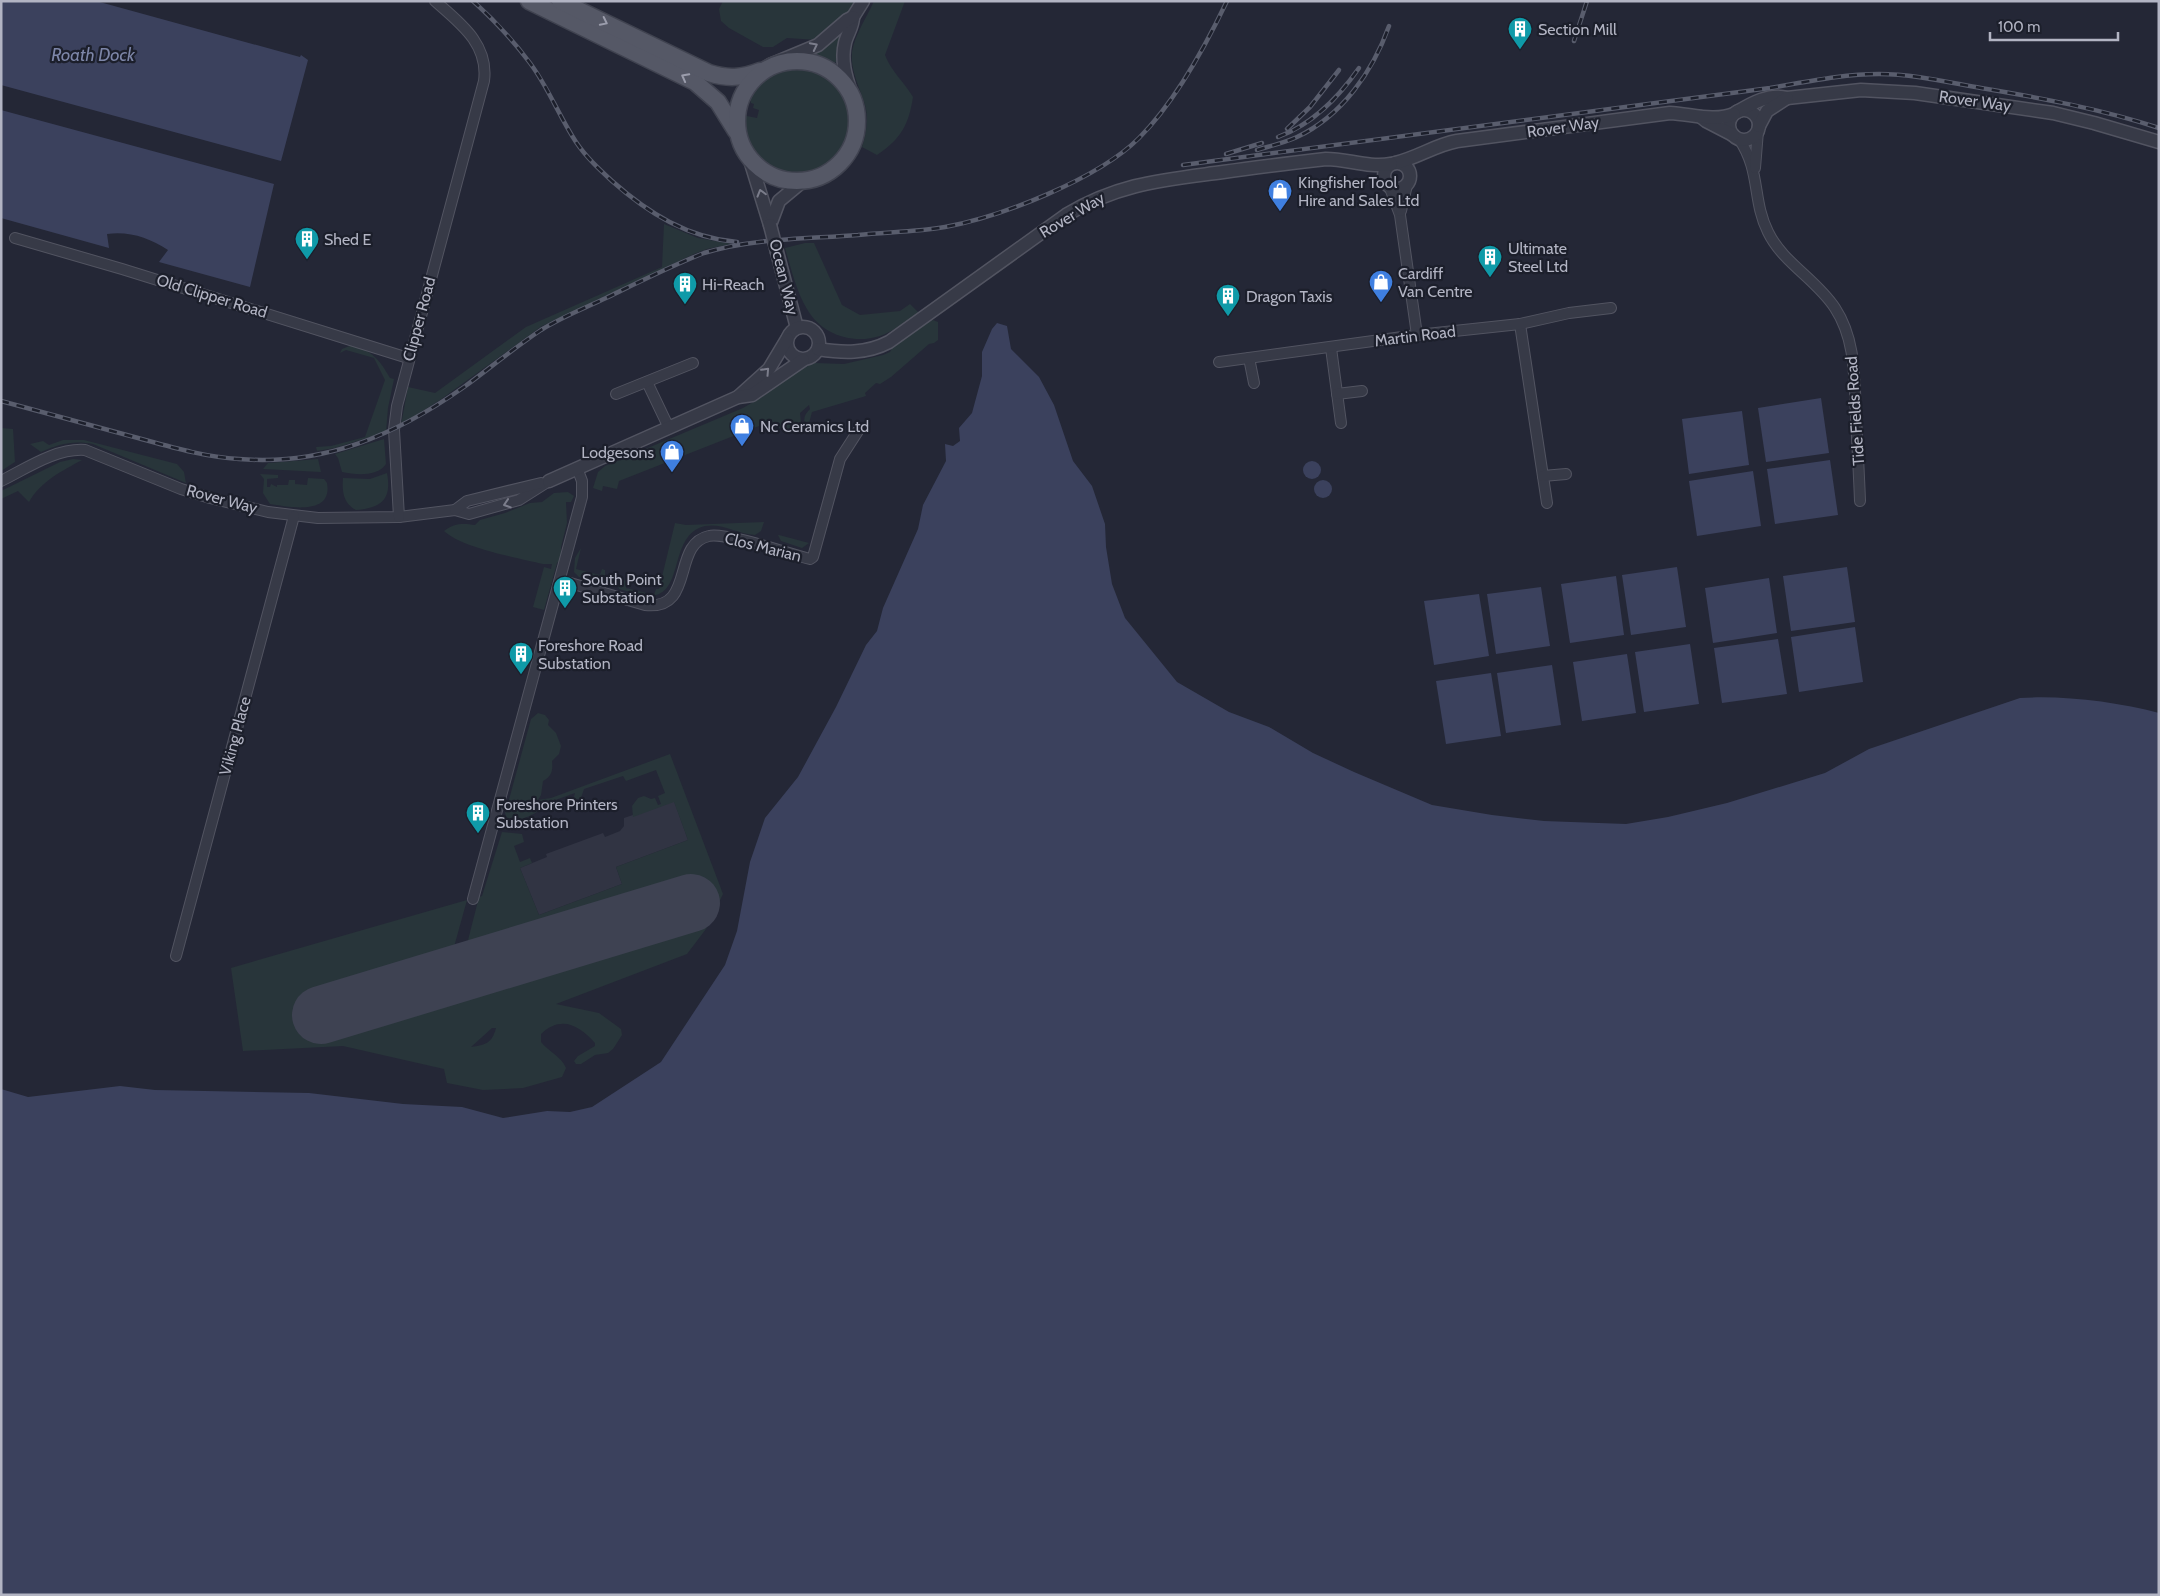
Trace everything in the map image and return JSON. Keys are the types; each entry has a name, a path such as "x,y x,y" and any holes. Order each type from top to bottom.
{"main road":[{"path":"529,1 688,79 712,96 723,108 750,160 772,176 784,180 803,181 816,178 829,172 849,150 858,122 854,102 841,80 821,65 802,61 766,67 745,77 718,76 560,1"},
{"path":"736,132 736,118 743,92 766,67"}],"street":[{"name":"Clipper Road","path":"399,517 394,422 408,358 484,81 484,60 470,34 435,1"},
{"path":"766,67 818,45 853,17 863,1"},
{"path":"853,17 853,24 846,40 842,60 854,102"},
{"name":"Rover Way","path":"818,349 844,353 868,350 889,342 1060,218 1088,202 1120,189 1153,181 1316,160 1334,159 1376,166 1393,164 1439,145 1457,141 1650,116 1681,114 1701,117 1726,116 1766,99 1780,96 1787,98 1861,90 1916,93 2054,113 2159,142"},
{"path":"1759,128 1754,114 1746,110 1736,113 1731,118 1730,126 1736,137 1748,139 1759,128 1768,111 1787,98"},
{"name":"Rover Way","path":"1701,117 1736,137"},
{"name":"Tide Fields Road","path":"1755,171 1759,128"},
{"name":"Tide Fields Road","path":"1736,137 1752,160 1764,222 1773,241 1782,253 1828,299 1838,312 1846,332 1853,361 1860,501"},
{"path":"1400,215 1403,195 1408,180 1414,167 1427,151"},
{"name":"Ocean Way","path":"750,160 778,252 797,328"},
{"name":"Rover Way","path":"1357,164 1388,186"},
{"path":"1408,180 1407,168 1393,164 1383,174 1400,215 1417,335"},
{"path":"1388,186 1397,190 1408,180"},
{"name":"Ocean Way","path":"770,225 779,201 803,181"},
{"name":"Old Clipper Road","path":"15,238 122,268 408,358"},
{"name":"Martin Road","path":"1220,362 1417,335 1520,324 1569,313 1611,308"},
{"path":"1520,324 1547,503"},
{"path":"550,481 738,397 752,395 803,360 812,356 818,349 818,338 812,330 797,328 789,334 769,369 738,397"},
{"path":"787,339 790,353 803,360"},
{"path":"1331,348 1341,423"},
{"path":"1249,358 1254,383"},
{"path":"616,394 693,363"},
{"path":"647,382 669,428"},
{"path":"1337,394 1362,391"},
{"name":"Clos Marian","path":"560,580 645,604 657,605 667,601 675,594 690,551 696,543 705,537 722,536 810,559 813,557 840,459 858,431"},
{"name":"Rover Way","path":"1,481 60,453 85,450 197,494 294,516 335,518 399,517 455,510 466,501 550,481"},
{"path":"473,899 582,497 582,482 577,468"},
{"path":"1543,476 1566,474"},
{"name":"Viking Place","path":"176,956 294,516"}],"shaded area":[{"path":"723,1 855,1 847,14 817,40 787,38 773,47 763,47 729,28 721,21 719,9"},
{"path":"874,1 905,1 885,55 913,97 906,123 898,137 877,155 862,147 867,116 852,59 856,39"},
{"path":"844,28 837,48 836,62 832,64 826,59 811,54"},
{"path":"797,65 824,75 841,91 849,112 848,133 839,152 824,167 802,174 774,170 774,167 770,168 763,163 749,145 744,131 742,115 757,118 759,110 753,108 754,104 751,103 749,95 762,77 765,79 765,75 781,68"},
{"path":"664,224 698,238 732,244 707,249 694,254 542,326 440,400 401,425 408,387 435,393 526,327 662,267"},
{"path":"805,243 814,243 842,305 860,315 900,311 910,304 919,313 880,336 859,339 848,338 829,331 813,318 803,302 785,248"},
{"path":"933,320 938,322 938,340 929,344 891,377 880,384 876,383 865,393 866,396 812,412 808,427 805,425 804,420 810,409 809,405 800,413 801,423 797,428 790,431 764,424 619,481 617,489 603,486 602,491 593,488 598,472 605,466 743,408 765,395 771,388 782,383 801,367 815,363 844,364 883,355 890,352 895,343"},
{"path":"352,345 365,350 375,357 390,378 394,379 388,408 386,432 335,448 317,451 316,447 331,446 365,437 385,380 374,358 346,350 340,353 342,349"},
{"path":"1,428 13,429 15,462 1,471"},
{"path":"384,439 386,464 382,468 366,474 342,472 335,454"},
{"path":"63,440 84,440 177,464 184,472 186,483 93,444 79,442 66,444 41,452 30,444 43,441 49,445"},
{"path":"73,459 82,460 46,482 29,502 18,491 1,499 1,491 60,462"},
{"path":"318,459 321,472 263,469 268,463"},
{"path":"387,473 388,489 386,496 379,504 356,510 348,504 343,492 343,478 370,479"},
{"path":"260,474 278,475 278,478 267,479 267,487 270,487 271,484 277,487 277,485 288,485 289,480 295,480 295,484 307,485 308,478 324,479 327,483 327,494 323,501 308,507 288,507 270,504 263,493 264,479"},
{"path":"568,492 574,496 571,502 566,502 567,523 561,547 561,560 557,563 544,610 533,607 544,567 551,569 552,564 543,564 477,547 452,537 444,531 451,526 459,524 475,525 480,520 530,503 542,502 554,493"},
{"path":"764,522 761,531 755,535 711,525 693,532 685,541 668,586 660,593 654,595 656,589 659,589 675,523 686,525"},
{"path":"778,535 809,543 802,548 781,541"},
{"path":"581,548 576,569 600,575 602,569 605,570 605,576 598,583 579,577 574,572 575,558"},
{"path":"619,579 628,581 626,588 654,595 642,595 619,589 617,582"},
{"path":"538,713 545,715 549,720 548,725 556,733 561,746 559,754 552,761 550,775 543,781 541,795 538,800 551,798 670,754 723,894 706,929 687,954 556,1004 599,1013 621,1029 622,1035 613,1049 608,1053 595,1055 581,1064 576,1064 574,1061 578,1056 595,1046 595,1043 576,1027 563,1024 556,1025 548,1028 541,1034 541,1042 564,1064 566,1068 562,1077 523,1088 483,1090 447,1083 444,1069 343,1046 243,1051 231,968 467,900 454,947 467,944 479,897 482,896 502,832 522,834 524,842 514,846 520,862 530,858 532,863 520,868 539,915 622,884 616,867 688,840 674,802 633,817 632,806 638,798 644,796 651,799 655,798 658,805 661,804 658,796 665,793 656,770 626,781 623,776 584,789 581,798 573,801 575,793 544,804 542,808 528,817 516,820 507,819 505,813 531,719","holes":["492,1028 496,1028 493,1037 488,1042 471,1047"]},
{"path":"674,801 688,840 616,867 622,884 539,915 520,868 547,857 546,854 603,833 605,837 620,831 624,826 624,818"}],"water":[{"name":"Roath Dock","path":"1,1 96,1 300,57 301,55 308,60 281,161 1,85"},
{"path":"1,110 274,184 250,287 159,262 168,250 139,236 107,234 109,248 1,218"},
{"path":"997,323 1007,326 1011,349 1039,377 1054,405 1073,461 1092,486 1105,524 1106,547 1112,584 1125,618 1177,682 1229,712 1269,727 1313,753 1432,805 1544,821 1626,824 1668,817 1727,803 1825,773 1869,749 2020,698 2090,700 2159,713 2159,1595 1,1595 1,1089 28,1097 120,1086 155,1090 309,1093 403,1104 462,1107 503,1118 547,1111 570,1112 592,1107 661,1062 725,965 737,931 750,862 765,818 798,777 836,707 866,645 877,631 883,608 918,529 923,505 946,461 945,444 953,446 960,441 959,428 972,413 982,376 982,352 992,329"},
{"path":"1821,398 1829,453 1766,462 1758,408"},
{"path":"1742,411 1749,465 1689,474 1682,419"},
{"path":"1830,460 1838,515 1775,524 1767,469"},
{"path":"1312,461 1320,466 1321,470 1316,478 1312,479 1304,474 1303,470 1308,462"},
{"path":"1753,471 1761,526 1697,536 1689,481"},
{"path":"1323,480 1329,483 1332,489 1329,495 1323,498 1317,495 1314,489 1317,483"},
{"path":"1677,567 1686,627 1631,635 1622,575"},
{"path":"1847,567 1855,622 1791,631 1783,576"},
{"path":"1616,576 1624,635 1570,643 1561,584"},
{"path":"1769,578 1777,633 1713,643 1705,588"},
{"path":"1541,587 1550,646 1496,654 1487,594"},
{"path":"1479,594 1489,656 1434,665 1424,601"},
{"path":"1855,627 1863,682 1799,692 1791,637"},
{"path":"1778,639 1787,694 1722,703 1714,648"},
{"path":"1690,644 1699,704 1644,712 1635,652"},
{"path":"1627,654 1636,713 1582,721 1573,662"},
{"path":"1552,665 1561,725 1506,733 1497,673"},
{"path":"1491,673 1501,736 1446,744 1436,681"}],"runway":[{"path":"321,1015 691,903"}],"railway":[{"path":"473,1 524,55 542,82 576,142 588,158 612,181 654,213 670,222 702,235 719,240 737,242"},
{"path":"1,401 175,448 226,458 270,460 300,457 330,452 358,444 385,433 438,404 549,325 655,274 704,253 742,244 945,227 993,215 1074,182 1121,153 1152,124 1188,73 1227,1"},
{"path":"1574,41 1587,1"},
{"path":"1257,150 1297,137 1313,128 1342,105 1365,75 1389,26"},
{"path":"1278,137 1291,132 1324,109 1359,68"},
{"path":"1287,129 1310,107 1339,70"},
{"path":"1183,165 1865,74 1892,74 1917,77 2026,96 2093,110 2159,128"},
{"path":"1226,154 1262,143"}],"place":[{"name":"Section Mill","path":"1520,50"},
{"name":"Kingfisher Tool Hire and Sales Ltd","path":"1280,212"},
{"name":"Shed E","path":"307,260"},
{"name":"Ultimate Steel Ltd","path":"1490,278"},
{"name":"Cardiff Van Centre","path":"1381,303"},
{"name":"Hi-Reach","path":"685,305"},
{"name":"Dragon Taxis","path":"1228,317"},
{"name":"Nc Ceramics Ltd","path":"742,447"},
{"name":"Lodgesons","path":"672,473"},
{"name":"South Point Substation","path":"565,609"},
{"name":"Foreshore Road Substation","path":"521,675"},
{"name":"Foreshore Printers Substation","path":"478,834"}]}
